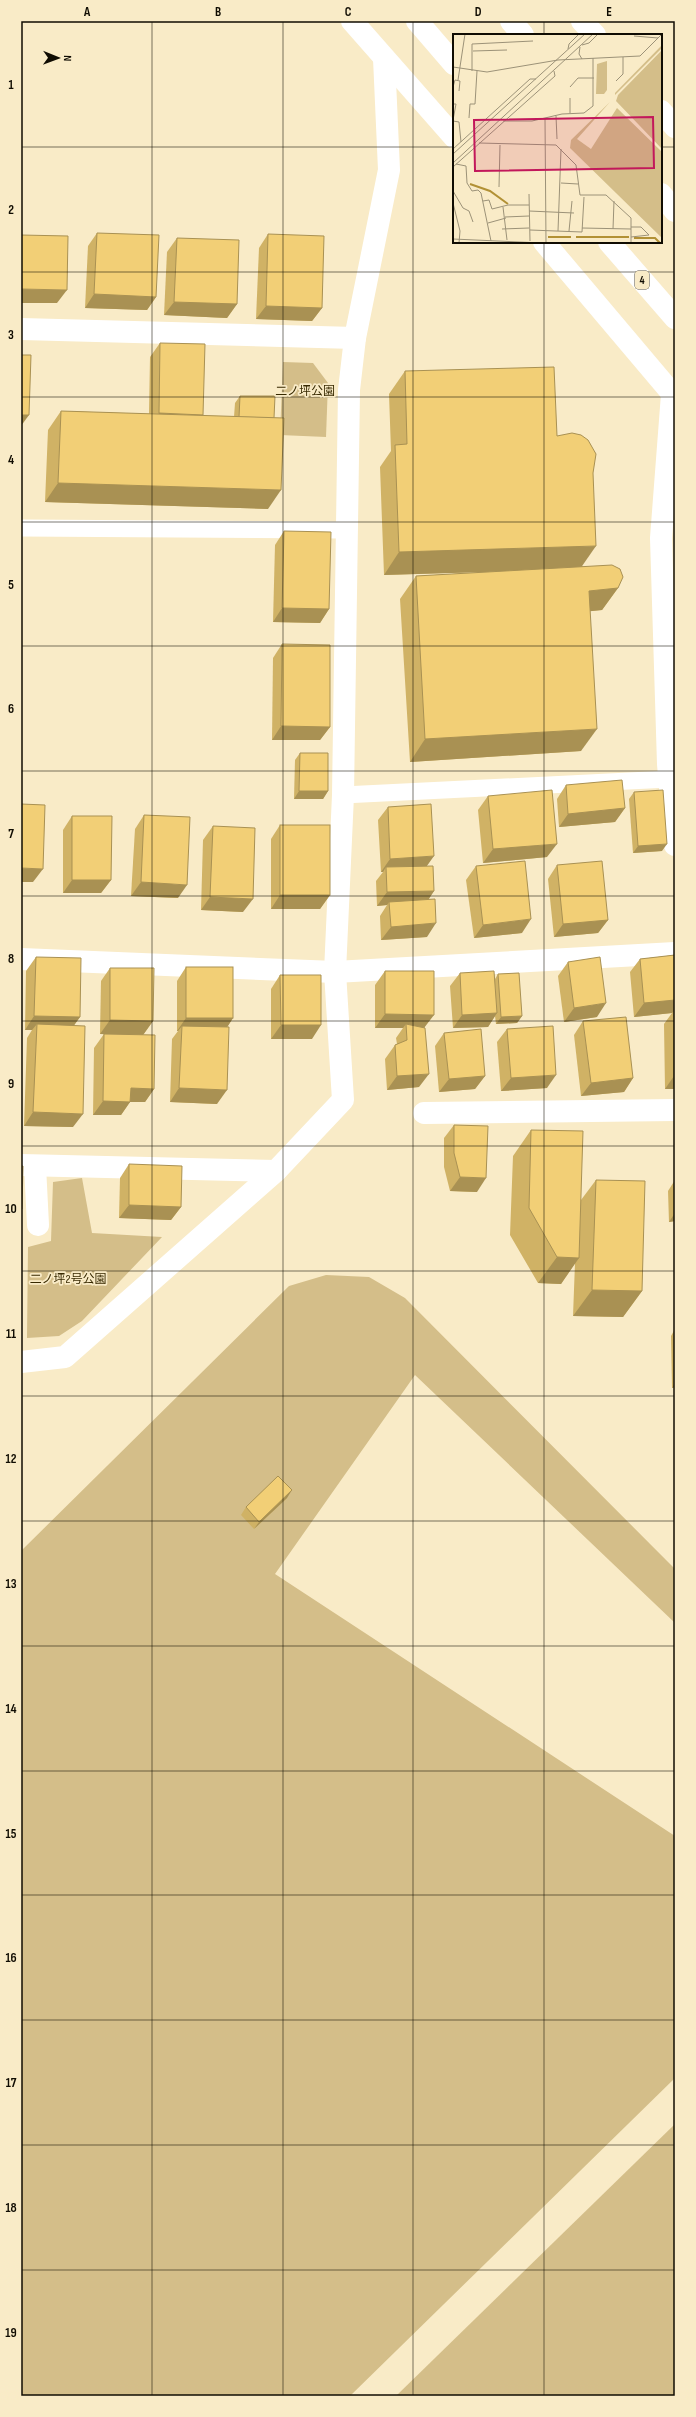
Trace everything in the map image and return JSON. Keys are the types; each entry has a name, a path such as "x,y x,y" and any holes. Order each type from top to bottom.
{"main road":[{"path":"352,21 453,136"},
{"path":"417,21 453,63"},
{"path":"510,21 522,34"},
{"path":"582,21 594,34"},
{"path":"21,1362 65,1357 276,1171 343,1100 335,972 343,794 349,390 355,338 389,170 384,58"},
{"path":"662,112 675,127"},
{"path":"662,195 675,211"},
{"path":"545,243 674,395 661,538 669,779 675,845"},
{"name":"4","path":"610,243 675,318"},
{"path":"21,329 355,338"},
{"path":"21,959 335,972 675,953"},
{"path":"424,1113 675,1110"},
{"path":"38,1225 28,1165 276,1171"}],"lane":[{"path":"21,528 347,530"},
{"path":"343,794 669,779"}],"green space":[{"name":"二ノ坪公園","path":"283,362 313,363 328,383 326,437 280,435"},
{"name":"二ノ坪2号公園","path":"82,1178 92,1233 162,1237 82,1321 59,1336 27,1338 28,1247 51,1241 53,1182"},
{"path":"326,1275 369,1277 405,1298 675,1569 675,1623 415,1375 275,1574 675,1836 675,2078 350,2396 21,2396 21,1551 289,1286"},
{"path":"675,2124 675,2396 396,2396"}],"building":[{"path":"97,233 159,235 156,297 94,294"},
{"path":"268,234 324,236 322,308 266,306"},
{"path":"21,235 68,236 67,290 21,289"},
{"path":"177,238 239,240 237,304 174,302"},
{"path":"160,343 205,344 203,415 159,413"},
{"path":"21,355 31,355 29,415 21,415"},
{"path":"554,367 557,436 572,433 581,435 588,440 596,454 593,473 596,546 399,552 395,445 407,444 405,371"},
{"path":"240,396 275,396 274,418 239,417"},
{"path":"61,411 284,418 281,490 58,483"},
{"path":"284,531 331,532 329,609 282,608"},
{"path":"612,565 620,569 623,577 618,588 589,591 597,729 425,739 416,576"},
{"path":"282,644 330,645 330,727 281,726"},
{"path":"300,753 328,753 328,791 299,791"},
{"path":"622,780 625,808 568,814 566,785"},
{"path":"552,790 557,844 493,849 488,796"},
{"path":"663,790 667,844 638,846 634,792"},
{"path":"21,804 45,805 43,869 21,868"},
{"path":"431,804 434,856 390,859 388,807"},
{"path":"144,815 190,817 187,885 141,882"},
{"path":"72,816 112,816 111,880 72,880"},
{"path":"280,825 330,825 330,895 280,895"},
{"path":"213,826 255,828 253,899 210,897"},
{"path":"525,861 531,919 483,925 476,866"},
{"path":"602,861 608,920 563,924 557,865"},
{"path":"433,866 434,891 387,892 386,867"},
{"path":"435,899 436,923 391,927 389,902"},
{"path":"675,955 675,1000 644,1003 640,959"},
{"path":"36,957 81,958 80,1017 34,1016"},
{"path":"600,957 606,1003 574,1008 568,962"},
{"path":"186,967 233,967 233,1018 186,1018"},
{"path":"110,968 154,968 153,1021 110,1020"},
{"path":"385,971 434,971 434,1015 385,1014"},
{"path":"494,971 497,1013 462,1015 460,973"},
{"path":"519,973 522,1016 501,1017 498,974"},
{"path":"280,975 321,975 321,1025 281,1025"},
{"path":"675,1011 675,1076 674,1076"},
{"path":"626,1017 633,1078 591,1083 583,1021"},
{"path":"37,1024 85,1026 83,1114 33,1112"},
{"path":"406,1024 425,1028 429,1074 397,1076 395,1045 407,1040"},
{"path":"182,1026 229,1027 227,1090 179,1088"},
{"path":"553,1026 556,1075 511,1078 507,1029"},
{"path":"481,1029 485,1076 449,1079 444,1033"},
{"path":"104,1034 155,1035 154,1089 131,1088 130,1102 103,1101"},
{"path":"454,1125 488,1126 486,1178 460,1177 454,1153"},
{"path":"531,1130 583,1131 579,1258 557,1257 529,1208"},
{"path":"129,1164 182,1166 181,1207 129,1205"},
{"path":"21,1166 23,1166 22,1209 21,1209"},
{"path":"596,1180 645,1181 642,1291 592,1290"},
{"path":"278,1476 292,1490 259,1522 246,1507"}]}
